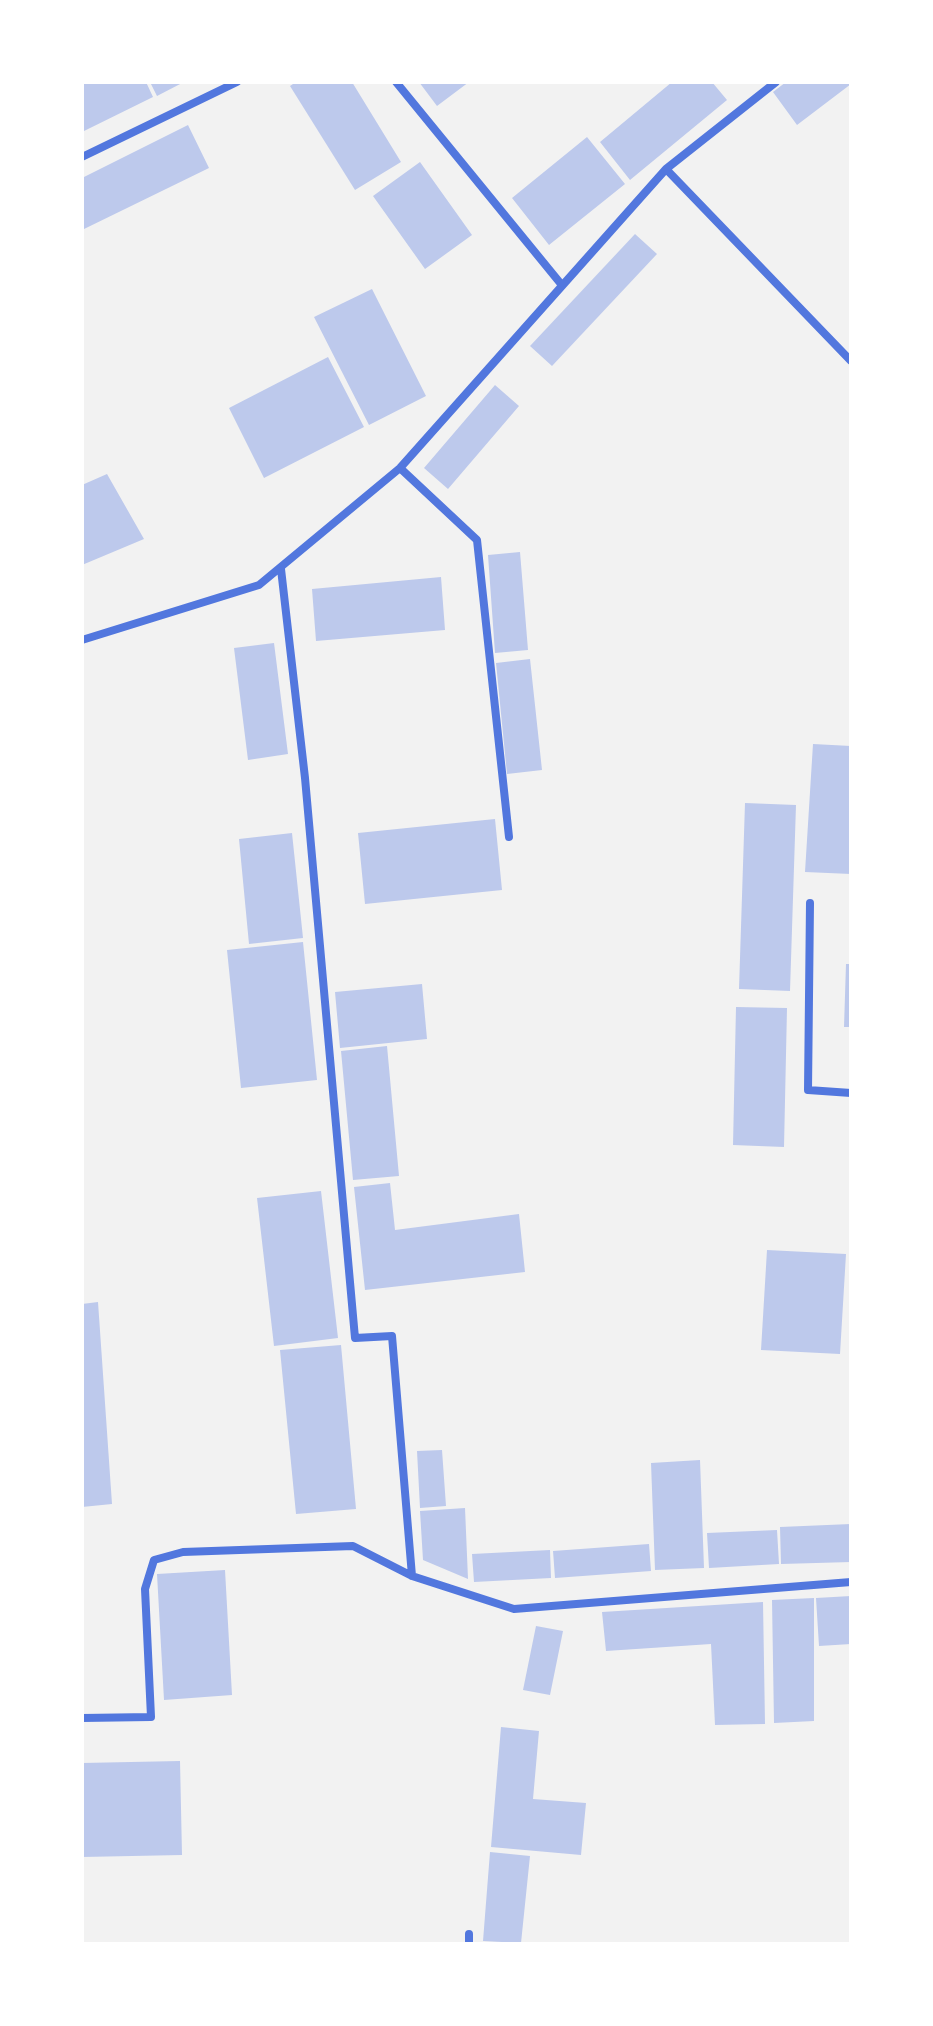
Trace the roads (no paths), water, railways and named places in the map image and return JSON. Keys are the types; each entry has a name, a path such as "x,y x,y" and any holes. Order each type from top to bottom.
{"street":[{"path":"82,157 237,82"},
{"path":"396,82 561,284"},
{"path":"82,640 259,585 281,569 400,468 666,169 776,82"},
{"path":"666,169 851,361"},
{"path":"400,468 477,540 509,837"},
{"path":"281,569 305,778 355,1338 392,1336 412,1576"},
{"path":"810,903 808,1090 851,1093"},
{"path":"82,1718 151,1717 145,1589 154,1560 183,1552 353,1546 412,1576 514,1609 851,1582"},
{"path":"469,1934 469,1944"}]}
